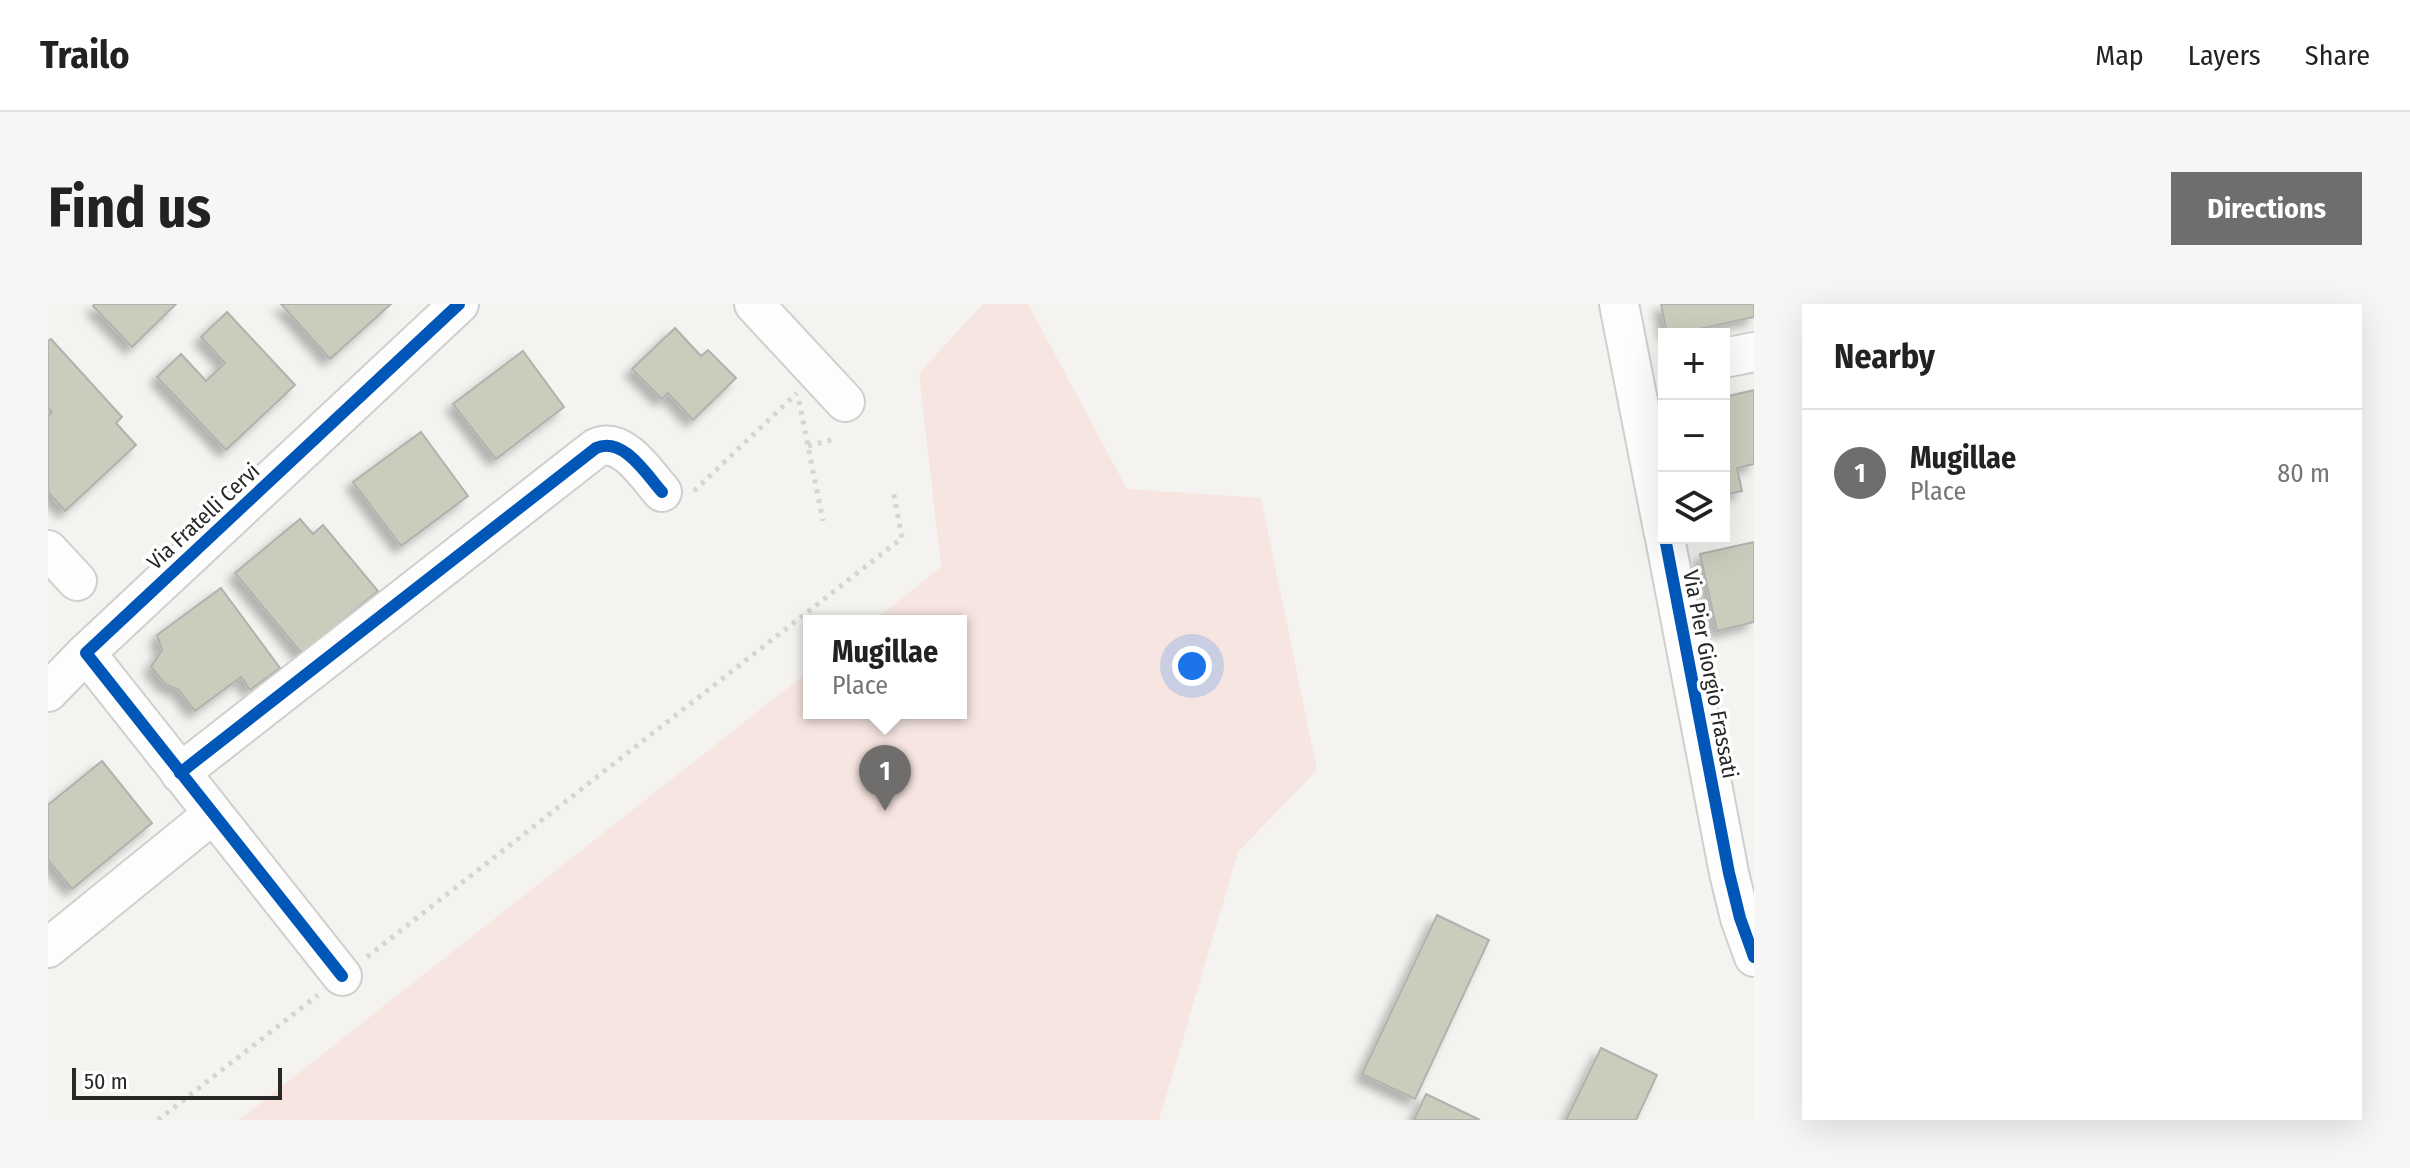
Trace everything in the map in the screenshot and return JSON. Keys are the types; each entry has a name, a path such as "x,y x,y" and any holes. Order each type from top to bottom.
{"street":[{"name":"Via Fratelli Cervi","path":"48,692 459,304"},
{"path":"754,304 807,383 845,402"},
{"name":"Via Pier Giorgio Frassati","path":"1619,304 1649,375 1658,472"},
{"path":"1730,357 1754,352"},
{"path":"180,773 596,448 607,444 618,446 676,493"},
{"name":"Via Pier Giorgio Frassati","path":"1666,544 1742,870 1740,918 1754,957"},
{"path":"48,550 77,581"},
{"path":"86,653 342,976"},
{"path":"48,948 213,814"}],"path":[{"path":"807,383 808,446 823,521"},
{"path":"676,493 807,383"},
{"path":"808,446 835,439"},
{"path":"804,615 902,538 893,490"},
{"path":"158,1120 803,615"}],"shaded area":[{"path":"983,304 1028,304 1127,489 1261,498 1317,770 1238,852 1159,1120 239,1120 803,676 803,719 967,719 967,615 881,615 941,567 919,373"}],"building":[{"path":"176,304 132,347 93,306"},
{"path":"281,304 391,304 330,359"},
{"path":"1661,304 1754,304 1754,317 1704,328 1666,328"},
{"path":"227,312 295,385 226,450 157,377 181,354 206,381 225,363 201,337"},
{"path":"675,328 701,356 708,350 736,378 693,420 668,393 662,399 632,369"},
{"path":"51,339 122,417 116,423 136,445 65,511 48,492 48,416 52,412 48,408 48,341"},
{"path":"523,351 564,407 496,459 453,404"},
{"path":"1754,390 1754,464 1737,468 1742,491 1730,494 1730,400 1730,396"},
{"path":"421,432 468,496 401,546 353,482"},
{"path":"300,519 313,534 323,525 378,591 302,654 235,573"},
{"path":"1754,542 1754,622 1717,631 1700,554"},
{"path":"221,588 280,668 250,690 241,677 195,711 179,690 165,684 151,667 162,650 157,635"},
{"path":"102,761 152,823 72,889 48,860 48,805"},
{"path":"1437,915 1489,940 1415,1099 1362,1074"},
{"path":"1601,1048 1657,1075 1636,1120 1566,1120"},
{"path":"1426,1094 1480,1120 1414,1120"}],"cycle path":[{"path":"342,976 86,653 459,304"},
{"path":"180,773 596,448 615,447 625,452 662,492"},
{"path":"1666,544 1729,873 1754,957"}],"place":[{"name":"Mugillae","path":"885,811"}]}
